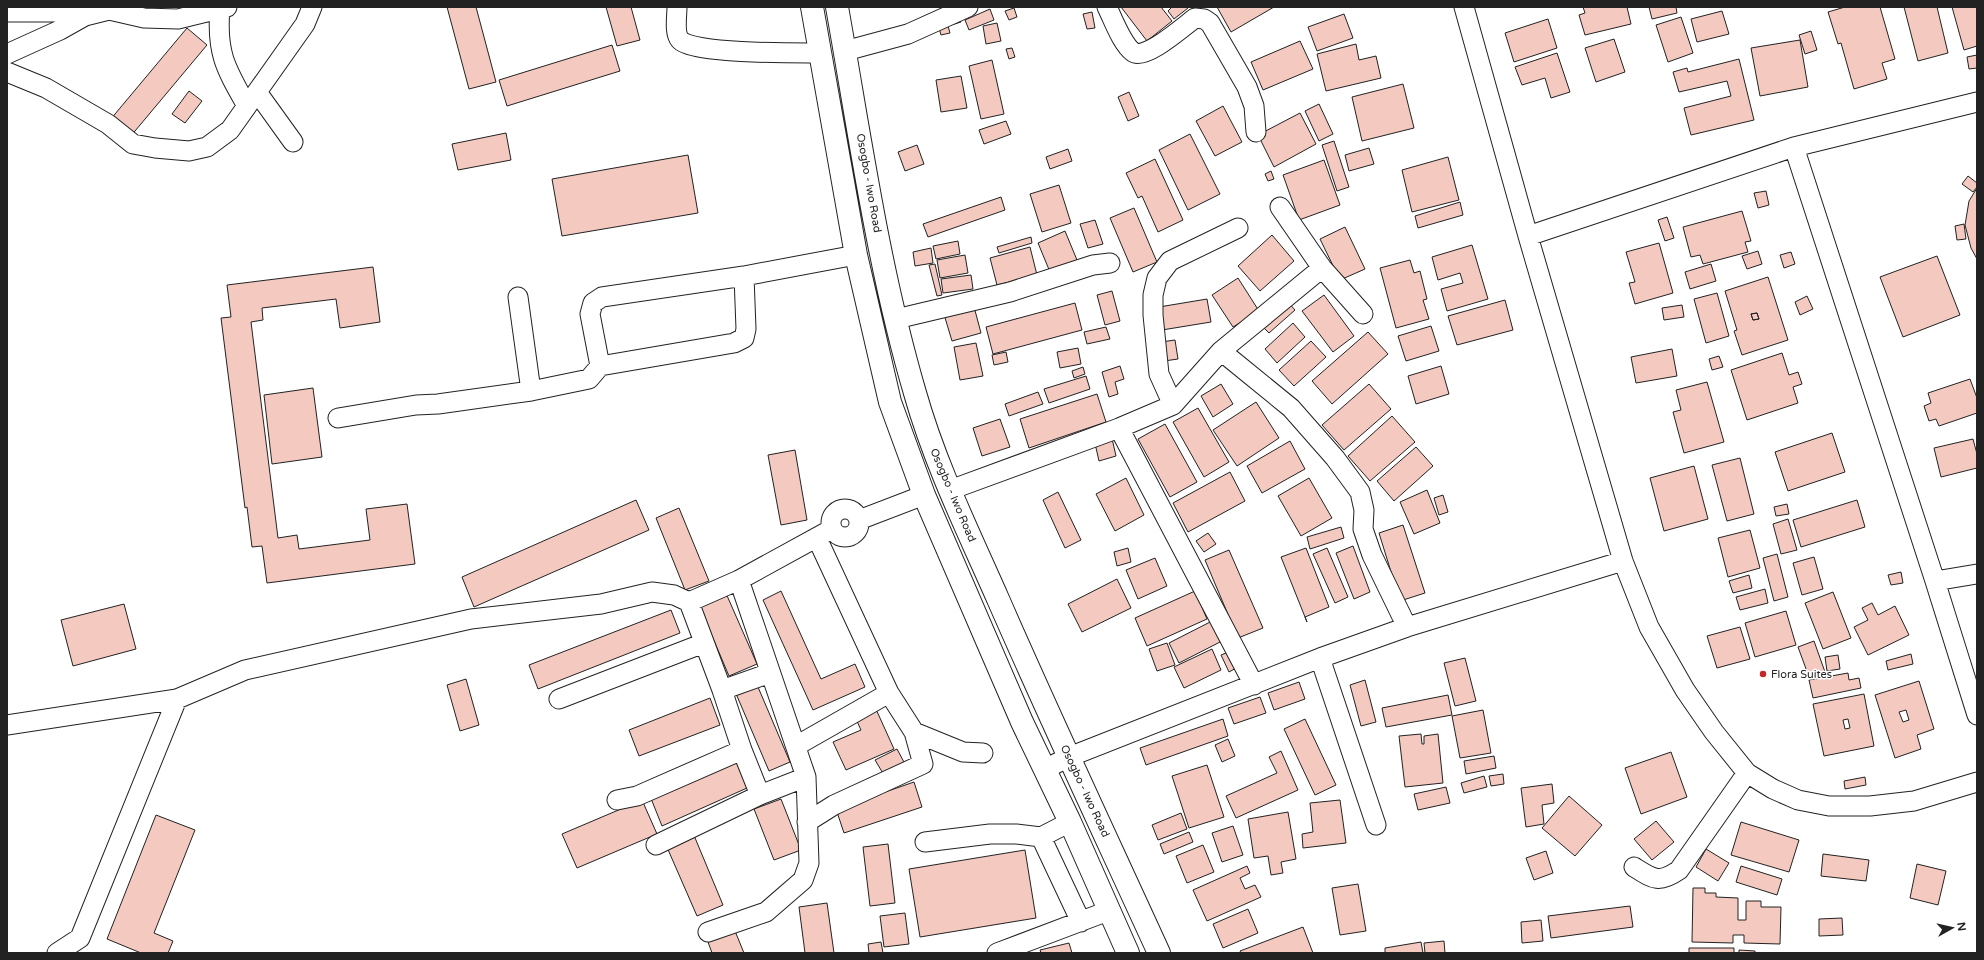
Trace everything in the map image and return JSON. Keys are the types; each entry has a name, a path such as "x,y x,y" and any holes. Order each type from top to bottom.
{"main road":[{"path":"812,7 856,255 890,402 924,494 1022,722 1070,822 1128,953"},
{"name":"Osogbo - Iwo Road","path":"837,7 870,197 896,320 915,394 937,459 1069,757 1159,953"},
{"path":"834,133 859,127"}],"street":[{"path":"7,72 46,88 108,124 133,144 155,148 189,151 207,147 230,130 305,24 312,7"},
{"path":"677,7 677,34 683,43 700,47 743,52 820,53"},
{"path":"845,51 908,34 968,7"},
{"path":"1107,7 1125,41 1134,52 1140,54 1150,52 1196,18 1204,19 1210,23 1247,87 1254,106 1256,132"},
{"path":"1464,7 1528,236 1623,561 1650,627 1685,690 1714,732 1748,773 1773,789 1798,800 1829,806 1870,806 1914,801 1977,782"},
{"path":"7,54 60,30 85,16 115,9 144,18 178,19 224,8 218,33 223,60 252,99 293,142"},
{"path":"17,10 58,12 85,16"},
{"path":"1528,236 1794,147 1977,102"},
{"path":"1794,147 1977,715"},
{"path":"1280,207 1322,268 1363,314"},
{"path":"1173,405 1159,374 1153,314 1153,295 1157,278 1170,261 1238,228"},
{"path":"600,366 590,314 593,303 602,297 744,276 856,255"},
{"path":"896,320 1010,292 1093,265 1110,263"},
{"path":"950,490 1119,428 1173,405 1221,351 1322,268"},
{"path":"338,418 416,405 438,404 531,391 589,379 600,366 734,343 744,338 746,330 744,276"},
{"path":"518,297 531,391"},
{"path":"1221,351 1291,408 1335,458 1360,492 1364,510 1363,529 1372,555 1407,627"},
{"path":"1119,428 1254,685"},
{"path":"689,602 739,580 824,534 833,516 840,510 845,509 854,512 859,520 924,494"},
{"path":"807,822 834,805 923,764 914,732 889,693 824,534"},
{"path":"1045,770 1069,757 1320,658 1407,627 1623,561"},
{"path":"1935,581 1977,574"},
{"path":"708,932 766,912 803,880 809,863 806,777 739,580"},
{"path":"7,725 177,699 245,670 471,619 602,604 652,592 674,595 689,602 722,690 742,750 760,795"},
{"path":"559,699 704,644"},
{"path":"1320,658 1376,825"},
{"path":"722,690 770,673"},
{"path":"796,746 889,693"},
{"path":"57,953 80,938 177,699"},
{"path":"914,732 963,752 983,753"},
{"path":"617,800 637,796 742,750"},
{"path":"1634,867 1653,879 1667,878 1679,870 1748,773"},
{"path":"656,845 760,795 806,777"},
{"path":"925,842 990,834 1016,834 1040,837 1070,822"},
{"path":"1040,837 1081,922"},
{"path":"997,953 1081,922 1108,910"}],"building":[{"path":"447,7 476,7 496,82 469,89"},
{"path":"606,7 631,7 640,40 617,46"},
{"path":"1121,7 1161,7 1172,21 1147,41"},
{"path":"1172,7 1188,8 1174,19 1168,11"},
{"path":"1217,7 1274,7 1231,32"},
{"path":"1583,7 1627,7 1631,24 1585,35 1579,15 1585,13"},
{"path":"1649,7 1676,7 1677,13 1652,19"},
{"path":"1845,7 1880,7 1895,59 1882,63 1887,79 1854,89 1841,43 1838,44 1828,12"},
{"path":"1904,7 1937,7 1948,53 1918,61"},
{"path":"1952,7 1977,7 1977,46 1964,50"},
{"path":"1014,8 1017,17 1009,20 1005,11"},
{"path":"990,9 994,20 969,30 965,20"},
{"path":"1722,11 1729,34 1697,42 1691,19"},
{"path":"1092,12 1095,28 1087,29 1083,14"},
{"path":"1344,14 1353,38 1317,51 1308,27"},
{"path":"958,15 961,22 948,26 950,33 941,35 937,21"},
{"path":"1681,17 1693,53 1668,62 1656,25"},
{"path":"1548,19 1557,48 1514,62 1505,33"},
{"path":"997,23 1001,41 986,44 983,26"},
{"path":"187,28 207,45 130,137 110,120"},
{"path":"1811,31 1817,50 1805,54 1799,35"},
{"path":"1614,39 1625,72 1596,82 1585,48"},
{"path":"1800,40 1808,87 1760,96 1751,48"},
{"path":"1300,41 1313,69 1263,90 1251,62"},
{"path":"1356,44 1359,60 1376,56 1381,78 1326,91 1317,54"},
{"path":"612,45 620,71 507,106 499,80"},
{"path":"1012,48 1015,57 1009,59 1006,49"},
{"path":"1557,53 1570,92 1551,98 1545,78 1522,85 1515,67"},
{"path":"1977,55 1977,68 1969,69 1967,57"},
{"path":"1739,59 1754,120 1691,135 1684,108 1731,96 1727,81 1679,92 1673,72 1687,68 1688,72"},
{"path":"992,60 1004,114 981,119 969,66"},
{"path":"961,76 967,108 941,112 936,80"},
{"path":"1403,84 1414,128 1362,141 1352,97"},
{"path":"189,91 202,101 185,123 172,114"},
{"path":"1129,92 1139,116 1128,121 1118,97"},
{"path":"1319,104 1333,134 1319,141 1305,111"},
{"path":"1223,106 1242,142 1215,156 1196,121"},
{"path":"1300,113 1316,144 1274,167 1258,135"},
{"path":"1006,121 1011,134 984,144 979,130"},
{"path":"506,133 511,160 458,170 452,144"},
{"path":"1190,134 1220,194 1188,210 1159,150"},
{"path":"1334,141 1349,187 1337,191 1322,145"},
{"path":"917,145 924,164 905,171 898,152"},
{"path":"1369,148 1374,164 1349,171 1345,155"},
{"path":"1068,149 1072,161 1050,169 1046,157"},
{"path":"688,155 698,213 562,236 552,179"},
{"path":"1448,157 1459,200 1412,212 1402,170"},
{"path":"1155,159 1183,220 1158,232 1142,196 1138,198 1126,173"},
{"path":"1324,160 1340,205 1299,220 1283,175"},
{"path":"1271,171 1274,179 1268,181 1265,174"},
{"path":"1968,176 1977,183 1977,187 1973,192 1962,184"},
{"path":"1059,185 1071,223 1042,232 1030,194"},
{"path":"1977,188 1977,259 1971,248 1965,225 1969,201"},
{"path":"1766,191 1769,205 1758,208 1754,193"},
{"path":"1001,197 1005,210 928,237 923,224"},
{"path":"1460,202 1463,215 1418,228 1415,216"},
{"path":"1134,208 1157,262 1133,272 1110,218"},
{"path":"1742,211 1751,241 1745,242 1748,252 1703,264 1700,255 1691,257 1683,227"},
{"path":"1667,217 1674,238 1665,241 1658,220"},
{"path":"1095,220 1103,244 1088,248 1080,224"},
{"path":"1964,224 1966,239 1957,240 1955,226"},
{"path":"1345,227 1365,269 1340,280 1320,239"},
{"path":"1065,231 1077,260 1050,272 1038,243"},
{"path":"1272,235 1294,261 1260,291 1238,266"},
{"path":"1031,237 1032,243 999,253 997,247"},
{"path":"958,241 960,254 936,259 933,246"},
{"path":"1659,243 1673,293 1635,304 1629,283 1635,282 1626,252"},
{"path":"1472,245 1488,299 1447,311 1441,289 1463,283 1460,273 1438,280 1432,257"},
{"path":"1030,247 1037,275 997,285 990,258"},
{"path":"931,248 933,263 915,266 913,252"},
{"path":"1758,251 1762,264 1747,269 1742,256"},
{"path":"1791,252 1795,264 1784,268 1780,255"},
{"path":"965,255 968,273 940,278 937,260"},
{"path":"1937,256 1960,315 1903,337 1880,277"},
{"path":"1410,260 1414,273 1420,271 1427,299 1423,300 1429,319 1396,328 1380,268"},
{"path":"935,264 942,295 937,296 929,265"},
{"path":"1711,264 1716,281 1690,289 1685,272"},
{"path":"373,267 380,322 340,328 336,299 262,308 263,320 251,322 278,538 297,535 299,549 370,540 366,509 407,504 415,564 267,583 262,546 252,547 247,507 245,508 221,318 231,317 227,285"},
{"path":"971,275 973,289 943,293 941,279"},
{"path":"1768,277 1788,340 1742,355 1734,331 1737,330 1725,291","holes":["1757,313 1759,319 1753,320 1751,314"]},
{"path":"1238,278 1259,311 1233,327 1212,295"},
{"path":"1112,291 1120,321 1105,325 1097,295"},
{"path":"1717,293 1729,336 1706,343 1694,299"},
{"path":"1324,295 1354,336 1333,352 1302,311"},
{"path":"1807,296 1813,309 1800,315 1795,302"},
{"path":"1207,299 1211,322 1162,330 1159,307"},
{"path":"1505,300 1513,330 1457,345 1448,316"},
{"path":"1287,301 1295,310 1269,333 1260,324"},
{"path":"973,303 981,333 952,341 943,311"},
{"path":"1075,303 1082,330 993,354 986,327"},
{"path":"1682,305 1684,317 1664,320 1662,308"},
{"path":"1757,313 1759,319 1753,320 1751,314"},
{"path":"1293,323 1305,337 1277,363 1265,349"},
{"path":"1431,326 1439,351 1406,361 1398,336"},
{"path":"1106,327 1110,339 1087,344 1084,332"},
{"path":"1368,332 1388,354 1332,404 1312,381"},
{"path":"1175,340 1178,359 1164,361 1161,342"},
{"path":"1311,341 1326,357 1294,386 1279,370"},
{"path":"976,343 983,376 960,380 954,347"},
{"path":"1078,348 1081,364 1060,368 1057,352"},
{"path":"1672,349 1677,376 1636,383 1631,357"},
{"path":"1006,352 1008,362 994,365 992,355"},
{"path":"1782,353 1789,375 1798,372 1802,384 1793,387 1798,403 1747,420 1731,370"},
{"path":"1719,356 1723,367 1712,370 1709,359"},
{"path":"1120,366 1124,379 1115,382 1118,394 1109,397 1102,372"},
{"path":"1441,366 1449,394 1416,404 1408,376"},
{"path":"1083,367 1085,374 1074,378 1072,371"},
{"path":"1086,376 1090,389 1049,403 1044,389"},
{"path":"1970,379 1977,398 1977,413 1939,426 1936,419 1929,421 1924,406 1931,403 1928,393"},
{"path":"1707,382 1724,442 1684,453 1673,412 1681,410 1676,390"},
{"path":"1221,384 1233,404 1213,417 1201,396"},
{"path":"1369,384 1391,409 1344,450 1322,425"},
{"path":"313,388 322,457 272,464 264,395"},
{"path":"1038,392 1043,404 1009,416 1005,404"},
{"path":"1097,394 1106,422 1029,448 1020,419"},
{"path":"1256,402 1279,438 1237,466 1213,430"},
{"path":"1198,408 1229,462 1204,477 1173,422"},
{"path":"1392,416 1415,442 1370,481 1348,456"},
{"path":"1000,419 1010,447 982,456 973,428"},
{"path":"1165,424 1197,482 1170,497 1138,439"},
{"path":"1832,433 1845,472 1788,491 1775,452"},
{"path":"1111,434 1116,456 1099,461 1094,439"},
{"path":"1973,439 1977,454 1977,468 1941,477 1934,448"},
{"path":"1290,441 1305,469 1262,493 1247,466"},
{"path":"1416,447 1433,466 1394,501 1377,481"},
{"path":"795,450 807,520 781,525 768,455"},
{"path":"1740,458 1754,514 1727,521 1712,465"},
{"path":"1694,466 1708,519 1664,531 1650,478"},
{"path":"1230,472 1245,501 1188,532 1173,503"},
{"path":"1126,478 1144,515 1115,531 1096,494"},
{"path":"1309,478 1332,518 1301,536 1278,496"},
{"path":"1427,490 1440,523 1414,534 1400,502"},
{"path":"1058,492 1081,540 1065,548 1043,500"},
{"path":"1443,495 1448,512 1439,515 1434,498"},
{"path":"636,500 649,530 474,607 462,577"},
{"path":"1857,500 1865,527 1801,547 1793,520"},
{"path":"1787,504 1789,514 1776,516 1774,507"},
{"path":"679,508 709,581 685,590 656,518"},
{"path":"1788,519 1797,550 1781,554 1773,524"},
{"path":"1403,525 1425,593 1400,601 1379,533"},
{"path":"1341,527 1344,538 1310,549 1307,537"},
{"path":"1750,530 1760,568 1728,577 1718,538"},
{"path":"1208,533 1216,544 1204,552 1196,541"},
{"path":"1353,546 1370,592 1354,599 1336,553"},
{"path":"1128,548 1131,562 1117,566 1114,552"},
{"path":"1306,548 1329,607 1305,617 1281,557"},
{"path":"1327,548 1348,597 1335,603 1313,554"},
{"path":"1229,550 1263,628 1238,638 1205,560"},
{"path":"1777,554 1788,597 1774,601 1763,558"},
{"path":"1814,557 1823,589 1802,595 1793,563"},
{"path":"1155,558 1167,586 1138,599 1126,570"},
{"path":"1901,572 1903,583 1891,585 1888,575"},
{"path":"1749,575 1752,588 1733,593 1729,581"},
{"path":"1117,579 1131,608 1082,632 1068,604"},
{"path":"1765,589 1768,603 1740,610 1736,597"},
{"path":"725,591 757,664 729,676 698,603"},
{"path":"781,591 821,679 855,664 865,687 813,710 763,600"},
{"path":"1195,591 1207,619 1147,646 1135,618"},
{"path":"1833,592 1851,638 1823,649 1805,603"},
{"path":"1872,603 1878,615 1895,606 1909,635 1868,655 1854,627 1868,620 1862,608"},
{"path":"124,604 136,649 73,666 61,620"},
{"path":"671,610 680,633 538,689 529,665"},
{"path":"1786,611 1796,645 1755,657 1745,623"},
{"path":"1212,621 1222,641 1179,663 1169,643"},
{"path":"1740,627 1750,659 1717,668 1707,636"},
{"path":"1814,641 1825,672 1809,677 1798,647"},
{"path":"1167,643 1175,665 1157,671 1149,649"},
{"path":"1212,649 1221,670 1184,688 1174,667"},
{"path":"1231,651 1238,667 1229,672 1221,655"},
{"path":"1911,654 1913,664 1888,670 1886,661"},
{"path":"1838,655 1840,669 1827,671 1825,657"},
{"path":"1465,658 1476,701 1455,706 1444,663"},
{"path":"1848,673 1849,680 1859,678 1861,688 1813,698 1809,680"},
{"path":"466,679 479,725 460,731 447,685"},
{"path":"755,680 790,762 769,771 734,689"},
{"path":"1365,680 1376,722 1361,726 1350,685"},
{"path":"1919,681 1934,729 1917,735 1921,749 1895,758 1875,695","holes":["1906,710 1909,720 1903,722 1899,712"]},
{"path":"1299,682 1305,699 1274,710 1268,693"},
{"path":"1864,694 1874,746 1824,756 1813,704","holes":["1848,719 1850,728 1845,729 1843,720"]},
{"path":"1448,695 1452,715 1386,727 1382,708"},
{"path":"1260,697 1266,713 1234,724 1228,708"},
{"path":"710,698 720,725 639,756 629,730"},
{"path":"875,707 894,749 846,770 833,742 861,730 855,717"},
{"path":"1483,710 1491,753 1460,758 1452,716"},
{"path":"1223,719 1228,736 1146,765 1140,748"},
{"path":"1305,719 1336,785 1315,795 1284,729"},
{"path":"1421,734 1422,744 1424,744 1424,736 1438,734 1443,783 1405,787 1399,736"},
{"path":"1228,739 1235,756 1222,762 1215,745"},
{"path":"897,749 905,764 884,775 875,760"},
{"path":"1281,751 1298,790 1236,818 1226,796 1277,773 1269,757"},
{"path":"1671,752 1687,797 1641,814 1625,768"},
{"path":"1494,756 1496,768 1466,774 1464,761"},
{"path":"735,759 747,788 662,826 650,796"},
{"path":"1207,765 1224,817 1189,828 1172,776"},
{"path":"1503,774 1504,784 1491,786 1489,776"},
{"path":"1484,776 1487,787 1464,793 1461,783"},
{"path":"1865,777 1866,785 1845,789 1844,781"},
{"path":"914,782 922,807 844,833 836,809"},
{"path":"1552,784 1554,803 1542,805 1544,824 1526,827 1521,788"},
{"path":"1446,787 1450,803 1418,810 1414,794"},
{"path":"1569,796 1602,825 1575,856 1542,828"},
{"path":"781,799 801,850 774,860 754,809"},
{"path":"642,800 657,834 577,868 562,834"},
{"path":"1340,800 1346,843 1303,848 1302,834 1313,832 1310,803"},
{"path":"1288,812 1296,859 1281,862 1283,873 1271,875 1268,856 1254,858 1248,819"},
{"path":"1181,813 1187,829 1158,840 1152,825"},
{"path":"156,815 195,830 154,933 173,941 168,953 141,953 107,939"},
{"path":"1656,821 1674,842 1652,860 1634,839"},
{"path":"1741,822 1799,840 1789,872 1731,855"},
{"path":"1233,826 1243,855 1222,862 1212,833"},
{"path":"1189,832 1193,842 1164,854 1160,844"},
{"path":"693,833 723,905 697,916 666,845"},
{"path":"888,844 895,903 870,906 863,847"},
{"path":"1203,845 1214,872 1187,883 1176,856"},
{"path":"1706,849 1729,863 1718,881 1696,867"},
{"path":"1025,850 1036,918 920,937 909,869"},
{"path":"1546,851 1553,873 1534,880 1526,858"},
{"path":"1823,854 1869,860 1866,881 1821,876"},
{"path":"1917,864 1946,871 1938,905 1910,898"},
{"path":"1247,866 1250,873 1240,878 1245,889 1255,885 1261,897 1207,921 1193,890"},
{"path":"1741,866 1782,879 1777,895 1736,882"},
{"path":"1358,884 1366,931 1340,935 1332,888"},
{"path":"1693,888 1705,888 1705,893 1716,893 1716,897 1738,898 1738,920 1746,920 1746,901 1761,901 1761,907 1781,907 1780,944 1744,943 1744,935 1733,935 1733,943 1692,942"},
{"path":"827,903 834,953 805,953 799,907"},
{"path":"1630,906 1633,927 1551,938 1548,916"},
{"path":"1248,909 1258,933 1223,948 1213,924"},
{"path":"905,913 909,944 884,947 880,916"},
{"path":"1842,918 1843,935 1819,936 1819,919"},
{"path":"1541,920 1543,941 1522,943 1521,922"},
{"path":"1303,927 1313,953 1241,953 1240,951"},
{"path":"735,931 744,953 712,953 708,942"},
{"path":"1444,941 1445,953 1425,953 1424,943"},
{"path":"881,942 883,953 869,953 868,944"},
{"path":"1421,942 1423,953 1385,953 1385,948"},
{"path":"1069,943 1072,953 1041,953 1040,950"},
{"path":"1689,948 1734,948 1734,953 1689,953"},
{"path":"1739,950 1755,951 1755,953 1739,953"}],"place":[{"name":"Flora Suites","path":"1763,674"}]}
